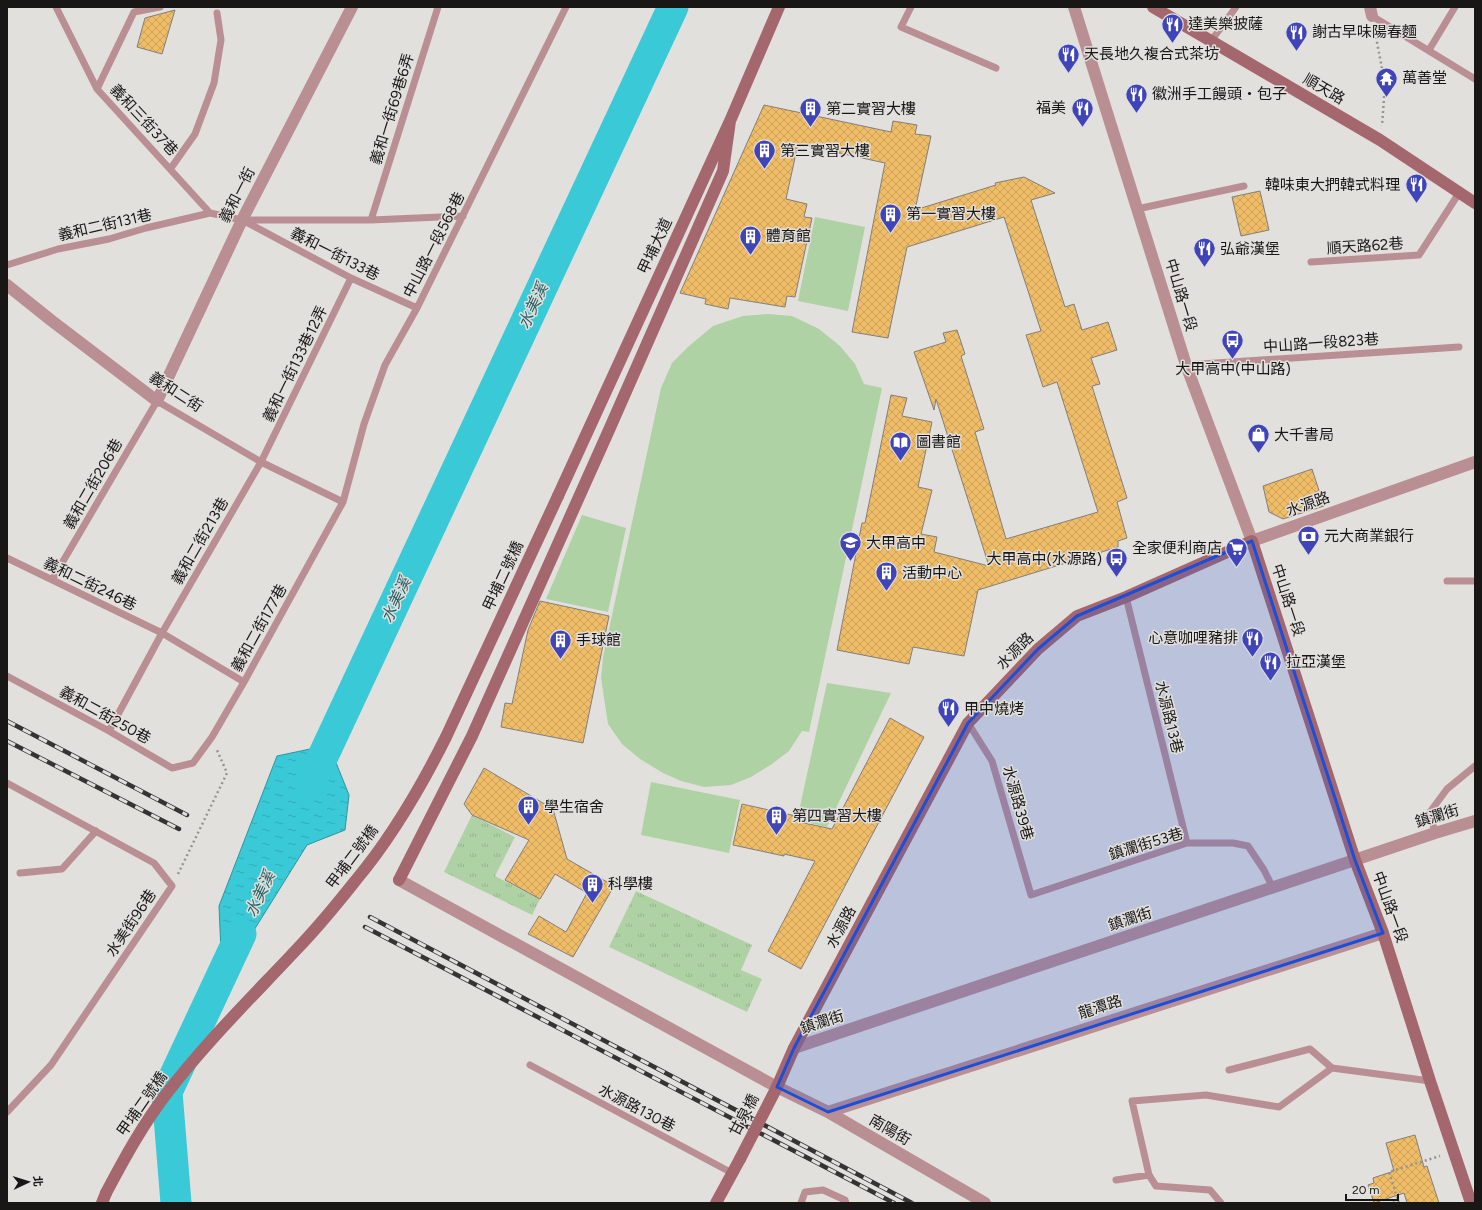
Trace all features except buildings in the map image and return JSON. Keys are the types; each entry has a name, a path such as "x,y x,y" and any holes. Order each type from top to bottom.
{"street":[{"name":"義和一街","path":"156,401 242,220 352,7"},
{"name":"甲埔大道","path":"558,496 730,121 779,7"},
{"name":"中山路一段","path":"1074,7 1186,365 1252,541 1355,860 1383,933 1430,1081 1472,1203"},
{"name":"順天路","path":"1152,7 1380,140 1475,203"},
{"name":"南陽街","path":"730,121 723,171 472,736 399,880 777,1087 828,1112 985,1203"},
{"name":"義和二街","path":"7,284 52,321 156,401"},
{"name":"水源路","path":"777,1087 794,1048 968,724 1038,649 1077,616 1126,597 1252,541 1475,462"},
{"name":"甲埔二號橋","path":"104,1198 126,1155 166,1093 209,1042 298,949 358,879 408,806 429,772 446,737 558,496"},
{"name":"鎮瀾街","path":"794,1048 1435,833 1475,821"},
{"name":"龍潭路","path":"828,1112 1383,933"},
{"name":"甘泉橋","path":"732,1173 777,1087"},
{"path":"716,1203 732,1173"}],"lane":[{"name":"義和三街37巷","path":"56,7 97,89 171,168 210,213"},
{"path":"97,89 134,12 160,7"},
{"name":"義和一街69巷6弄","path":"371,220 438,7"},
{"name":"中山路一段568巷","path":"343,502 364,424 385,364 418,308 566,7"},
{"path":"911,7 901,27 996,68"},
{"path":"1211,42 1236,7"},
{"path":"1429,50 1455,7"},
{"path":"1371,11 1475,79"},
{"path":"171,168 195,134 214,83 221,40 217,13"},
{"path":"1137,209 1244,186"},
{"name":"順天路62巷","path":"1311,262 1419,255 1459,193"},
{"path":"210,213 242,220 371,220 463,216"},
{"name":"義和二街131巷","path":"7,265 58,249 109,239 146,228 210,213"},
{"name":"義和一街133巷","path":"242,220 351,278 418,308"},
{"name":"義和一街133巷12弄","path":"261,462 351,278"},
{"name":"中山路一段823巷","path":"1186,365 1458,347"},
{"name":"義和二街","path":"156,401 261,462 343,502"},
{"name":"義和二街206巷","path":"52,580 156,401"},
{"name":"義和二街213巷","path":"109,731 162,633 261,462"},
{"name":"義和二街177巷","path":"193,763 212,737 244,682 343,502"},
{"name":"義和二街246巷","path":"7,558 162,633"},
{"path":"1447,581 1475,581"},
{"name":"水源路13巷","path":"1126,597 1187,843"},
{"path":"162,633 244,682"},
{"name":"義和二街250巷","path":"7,676 109,731 172,768 193,763"},
{"name":"水源路39巷","path":"968,724 992,761 1031,895"},
{"path":"1435,833 1430,812 1447,789 1475,766"},
{"name":"水美街96巷","path":"7,782 154,863 172,886 51,1065 7,1112"},
{"path":"20,873 62,869 96,832"},
{"name":"鎮瀾街53巷","path":"1031,895 1187,843 1233,843 1248,846 1264,870 1273,888"},
{"path":"1229,1070 1310,1049 1332,1068 1430,1081"},
{"name":"水源路130巷","path":"530,1065 732,1173"},
{"path":"1221,1203 1210,1190 1156,1186 1149,1175 1132,1101 1206,1095 1279,1107 1332,1068"},
{"path":"1116,1180 1149,1175"},
{"path":"801,1203 805,1192 823,1190 845,1200 846,1203"}],"path":[{"path":"1371,11 1385,84 1380,140"},
{"path":"172,886 227,773 212,737"},
{"path":"1393,1203 1399,1202 1388,1172 1454,1151"}],"highlighted area":[{"path":"1252,541 1355,860 1383,933 828,1112 777,1087 794,1048 968,723 1038,649 1077,616"}],"green space":[{"path":"815,217 865,227 848,311 798,301"},
{"path":"768,314 792,316 819,329 840,346 855,364 864,384 882,388 809,732 802,731 789,751 751,777 731,785 704,787 681,781 663,773 640,759 622,744 608,724 601,678 603,657 661,388 672,363 689,346 713,326 743,316"},
{"path":"582,515 626,528 608,612 546,599"},
{"path":"827,683 891,693 827,827 797,820"},
{"path":"651,782 740,800 729,853 641,835"},
{"path":"472,815 515,837 495,876 540,899 532,915 444,872"},
{"path":"636,891 752,945 741,970 762,979 747,1012 609,947"}],"water":[{"path":"329,745 349,795 345,830 307,845 246,943 222,974 219,906 277,756"}],"waterway":[{"name":"水美溪","path":"310,784 673,7"},
{"name":"水美溪","path":"176,1203 167,1092 241,934"}],"railway":[{"path":"7,721 187,815"},
{"path":"7,741 179,829"},
{"path":"370,917 912,1203"},
{"path":"365,927 894,1203"}],"place":[{"name":"達美樂披薩","path":"1172,44"},
{"name":"謝古早味陽春麵","path":"1297,52"},
{"name":"天長地久複合式茶坊","path":"1068,74"},
{"name":"萬善堂","path":"1387,98"},
{"name":"徽洲手工饅頭‧包子","path":"1136,114"},
{"name":"第二實習大樓","path":"810,128"},
{"name":"福美","path":"1082,128"},
{"name":"第三實習大樓","path":"764,170"},
{"name":"韓味東大捫韓式料理","path":"1416,204"},
{"name":"第一實習大樓","path":"891,234"},
{"name":"體育館","path":"750,256"},
{"name":"弘爺漢堡","path":"1204,268"},
{"name":"大甲高中(中山路)","path":"1233,360"},
{"name":"大千書局","path":"1259,454"},
{"name":"圖書館","path":"900,462"},
{"name":"元大商業銀行","path":"1308,556"},
{"name":"大甲高中","path":"850,562"},
{"name":"全家便利商店","path":"1237,568"},
{"name":"大甲高中(水源路)","path":"1117,578"},
{"name":"活動中心","path":"886,592"},
{"name":"心意咖哩豬排","path":"1253,658"},
{"name":"手球館","path":"561,660"},
{"name":"拉亞漢堡","path":"1270,682"},
{"name":"甲中燒烤","path":"948,728"},
{"name":"學生宿舍","path":"528,826"},
{"name":"第四實習大樓","path":"776,836"},
{"name":"科學樓","path":"592,904"}]}
